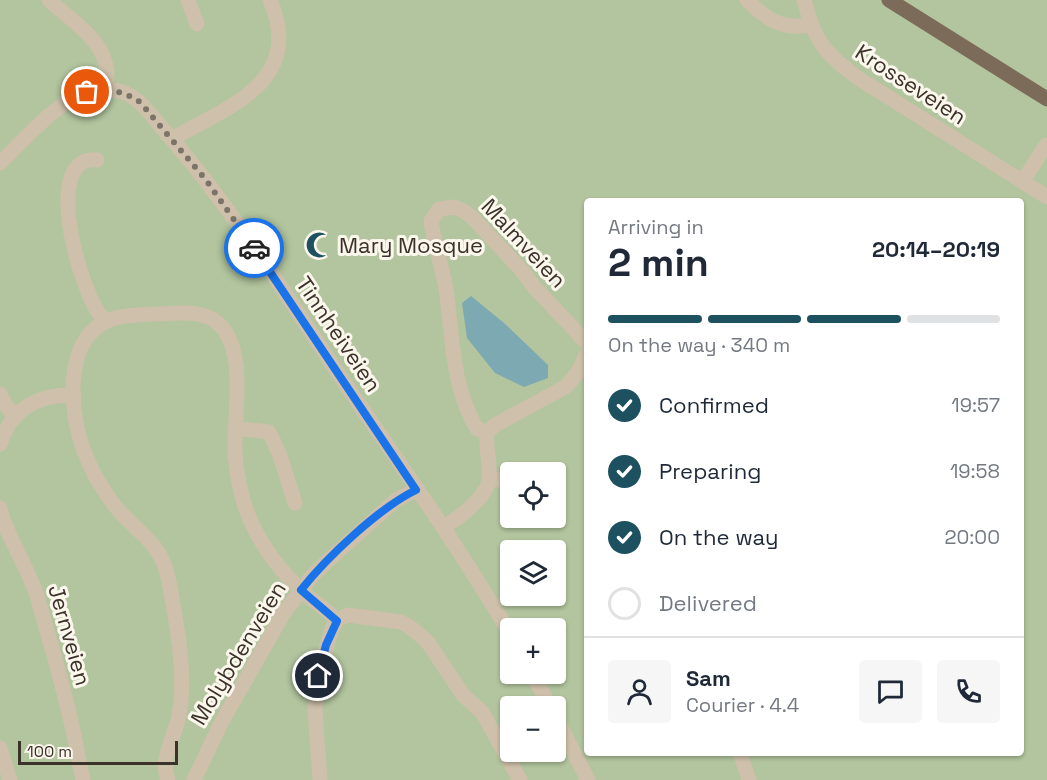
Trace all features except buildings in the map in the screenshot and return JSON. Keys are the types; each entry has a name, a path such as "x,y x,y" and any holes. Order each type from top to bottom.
{"main road":[{"path":"889,0 1047,99"}],"street":[{"path":"0,163 21,142 75,98 87,92 106,90 105,61 99,50 85,31 50,0"},
{"path":"188,0 197,24"},
{"path":"172,139 245,97 267,77 274,65 279,40 270,0"},
{"path":"747,0 760,12 781,25 795,27 811,25"},
{"name":"Krosseveien","path":"804,0 817,39 835,61 858,78 1047,197"},
{"name":"Tinnheiveien","path":"106,90 123,92 140,102 206,180 443,527 500,618"},
{"path":"1023,181 1046,145"},
{"path":"97,160 85,161 72,171 68,182 68,206 79,263 94,308 105,321"},
{"name":"Malmveien","path":"487,432 477,429 471,418 455,369 446,288 431,221 439,209 454,207 474,219 584,340"},
{"path":"168,780 165,769 166,760 178,720 183,685 167,576 158,551 113,504 85,454 76,423 75,362 79,351 96,328 105,321 130,316 186,313 200,314 219,324 227,335 234,358 237,469 250,519 267,550 284,572 337,621"},
{"path":"443,527 477,500 486,488 489,479 487,432 495,425 567,386 584,360"},
{"path":"0,394 4,404 14,415"},
{"path":"0,444 14,415 48,398 74,395"},
{"path":"235,428 269,432 279,453 295,503"},
{"path":"489,479 500,480"},
{"name":"Molybdenveien","path":"194,780 212,740 272,632 301,590 373,519 396,500 416,490"},
{"name":"Jernveien","path":"0,508 3,520 30,577 50,640 83,780"},
{"path":"320,780 315,693 326,645 337,621 348,615 389,620 410,627 420,634 434,650 463,695 482,712 520,780"},
{"path":"566,737 588,780"},
{"path":"0,748 10,780"},
{"path":"741,756 749,780"}],"green space":[{"path":"0,0 1047,0 1047,780 0,780"}],"water":[{"path":"471,296 504,323 548,365 548,378 524,387 495,373 467,338 462,303"}],"way so far":[{"path":"87,92 116,90 140,102 206,180 254,248"}],"place":[{"name":"Mary Mosque","path":"319,245"}],"route":[{"path":"254,248 416,490 396,500 373,519 312,576 301,590 337,621 326,645 318,676"}]}
